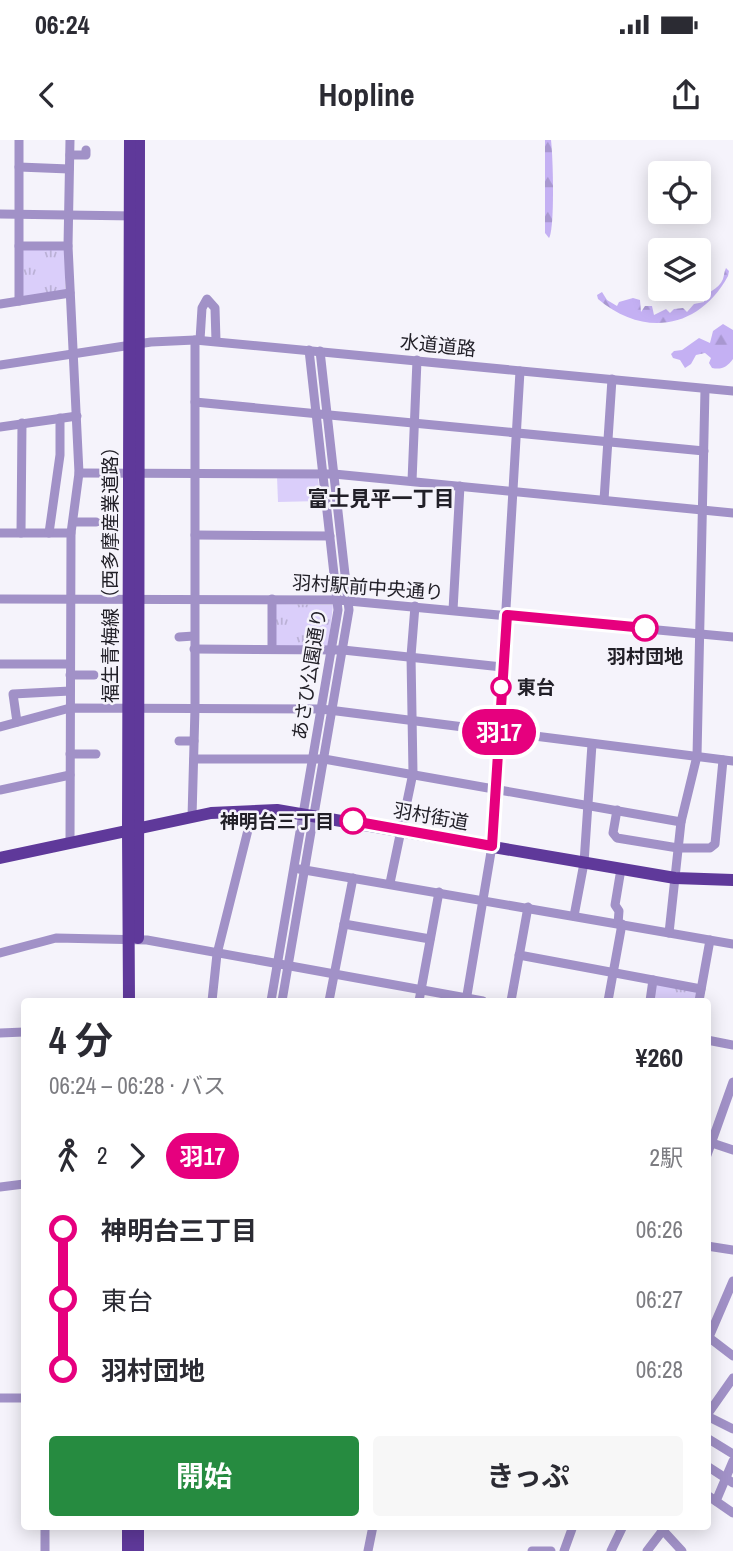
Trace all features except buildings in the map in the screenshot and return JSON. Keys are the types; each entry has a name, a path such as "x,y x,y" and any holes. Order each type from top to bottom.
{"main road":[{"name":"福生青梅線（西多摩産業道路）","path":"130,140 134,216 133,830 137,998"},
{"name":"福生青梅線（西多摩産業道路）","path":"134,216 139,140"},
{"name":"羽村街道","path":"0,858 211,813 277,810 401,829 675,878 733,880"},
{"name":"福生青梅線（西多摩産業道路）","path":"129,998 134,939"},
{"path":"128,1530 128,1551"},
{"path":"138,1530 138,1551"}],"street":[{"path":"19,140 19,301"},
{"path":"70,140 68,246 79,473 72,528 70,843"},
{"path":"70,155 86,155 86,150"},
{"path":"19,167 69,169"},
{"path":"0,214 134,216"},
{"path":"19,246 68,246"},
{"path":"0,304 70,293"},
{"path":"192,817 195,708 195,402 197,340 202,308 207,299 215,308 216,341"},
{"name":"水道道路","path":"0,365 134,345 197,340 733,391"},
{"name":"あさひ公園通り","path":"283,998 305,870 312,758 338,600 309,350"},
{"name":"あさひ公園通り","path":"272,998 294,868 324,759 349,601 320,351"},
{"path":"412,481 417,360"},
{"path":"466,998 492,846 520,371"},
{"path":"604,500 612,379"},
{"path":"669,933 681,822 697,756 705,389"},
{"path":"195,402 704,451"},
{"path":"0,427 77,416"},
{"path":"49,533 60,455 60,418"},
{"path":"21,533 22,423"},
{"path":"79,473 334,474 733,513"},
{"path":"453,610 460,486"},
{"path":"0,533 49,533 96,522"},
{"path":"195,535 330,536"},
{"name":"羽村駅前中央通り","path":"0,599 338,600 733,637"},
{"path":"272,599 272,649"},
{"path":"390,883 413,773 411,656 415,606"},
{"path":"179,637 194,636"},
{"path":"194,649 343,650 502,667"},
{"path":"0,664 70,664"},
{"path":"70,675 94,675"},
{"path":"17,722 13,694 70,691"},
{"path":"0,727 70,708 321,709 728,761 715,844 710,848 678,848 617,838 613,833 617,810"},
{"path":"179,741 194,741"},
{"path":"573,916 584,863 592,744"},
{"path":"70,754 96,754"},
{"path":"194,759 324,759 681,822"},
{"path":"0,790 70,775"},
{"path":"212,998 217,954 253,810"},
{"path":"294,868 733,944"},
{"path":"609,998 620,924 619,911 615,905 621,869"},
{"path":"330,998 353,878"},
{"path":"420,998 439,892"},
{"path":"512,998 528,908"},
{"path":"344,924 430,939"},
{"path":"0,953 56,938 134,939 457,998"},
{"path":"700,998 710,940"},
{"path":"519,955 701,989"},
{"path":"650,998 653,980"},
{"path":"0,1033 21,1032"},
{"path":"711,1041 733,1045"},
{"path":"711,1137 733,1082"},
{"path":"711,1143 733,1150"},
{"path":"0,1186 21,1184"},
{"path":"711,1247 733,1250"},
{"path":"711,1330 733,1281"},
{"path":"711,1339 733,1356"},
{"path":"711,1409 731,1385"},
{"path":"711,1396 717,1401"},
{"path":"0,1398 21,1398"},
{"path":"711,1417 733,1429"},
{"path":"711,1440 733,1454"},
{"path":"716,1501 730,1480 733,1461"},
{"path":"711,1468 730,1480"},
{"path":"711,1497 733,1513"},
{"path":"45,1530 45,1551"},
{"path":"368,1551 372,1530"},
{"path":"564,1551 572,1530"},
{"path":"611,1551 621,1530"},
{"path":"648,1551 660,1530"},
{"path":"663,1530 682,1551"},
{"path":"532,1551 551,1551"}],"green space":[{"path":"545,140 551,140 552,161 553,207 549,238 545,233"},
{"path":"26,248 65,250 65,291 24,297 21,295 21,252"},
{"path":"726,268 729,271 728,276 711,299 711,292 723,279"},
{"path":"602,292 607,300 617,306 619,302 633,298 640,300 641,312 645,306 652,306 654,315 666,309 670,313 674,309 683,308 687,312 694,304 708,301 686,317 652,323 616,311 598,299 597,295"},
{"path":"723,324 733,330 733,359 726,366 712,368 709,363 711,358 705,353 696,355 685,368 680,360 673,358 671,354 674,351 682,350 699,338 710,343 713,331"},
{"path":"277,476 318,476 320,501 278,502"},
{"path":"274,604 333,605 328,649 273,647"},
{"path":"654,981 697,989 696,998 651,998"}],"bus line":[{"name":"羽17","path":"353,821 492,846 507,615 645,628"}],"place":[{"name":"羽村団地","path":"645,628"},
{"name":"東台","path":"501,687"},
{"name":"神明台三丁目","path":"353,821"}],"district":[{"name":"富士見平一丁目","path":"381,498"}]}
